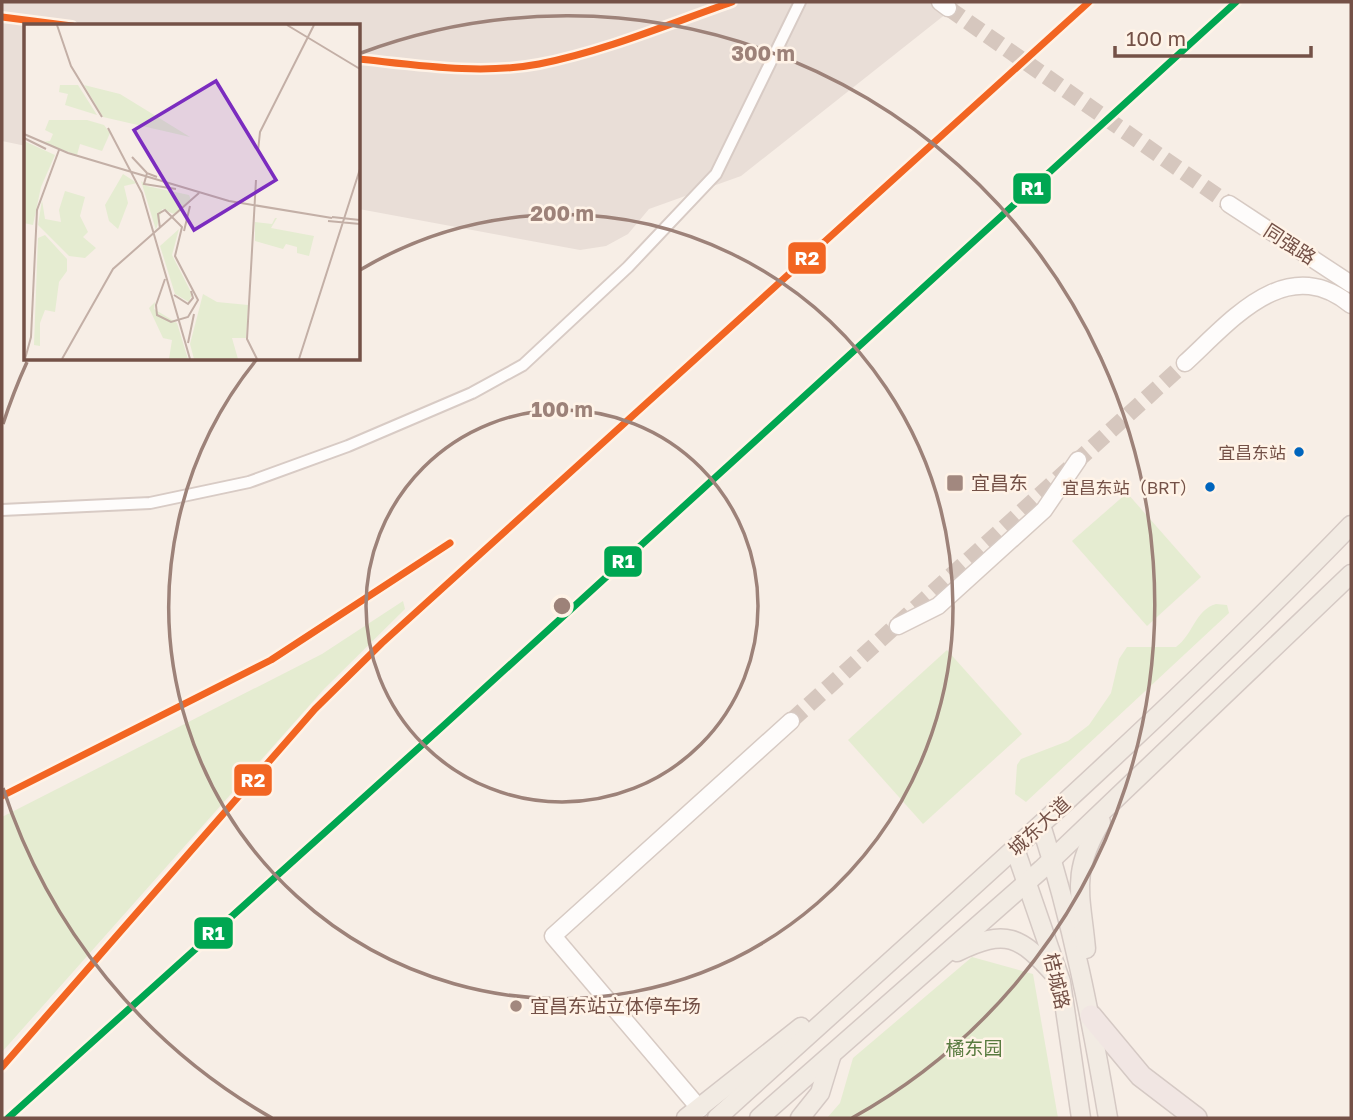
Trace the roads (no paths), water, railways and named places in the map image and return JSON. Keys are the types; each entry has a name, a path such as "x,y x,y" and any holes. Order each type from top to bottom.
{"highway":[{"path":"1091,1016 1141,1076 1196,1118"}],"main road":[{"name":"城东大道","path":"717,1118 1041,825 1281,597 1351,525"},
{"name":"城东大道","path":"759,1118 1053,859 1351,574"},
{"path":"1091,1016 1079,874 1088,844 1112,802"},
{"name":"桔城路","path":"1041,825 1053,859 1091,1016 1108,1118"},
{"name":"桔城路","path":"1015,849 1061,982 1081,1118"},
{"path":"693,1113 955,901"},
{"path":"935,963 979,941 1002,937 1021,942 1061,982"},
{"path":"800,1118 820,1093 831,1056"}],"street":[{"path":"2,510 150,503 249,482 385,430 472,393 523,365 609,286 716,174 800,2"},
{"name":"同强路","path":"1229,204 1351,284"},
{"path":"1185,363 1265,295 1289,286 1304,285 1325,290 1351,305"},
{"path":"898,626 938,606 1044,510 1078,460"},
{"path":"693,1113 553,936 791,721"}],"tunnel":[{"path":"948,8 1229,204"},
{"path":"791,721 1185,363"}],"place":[{"name":"宜昌东站","path":"1299,452"},
{"name":"宜昌东","path":"955,483"},
{"name":"宜昌东站（BRT）","path":"1210,487"},
{"name":"宜昌东站立体停车场","path":"516,1006"}],"park label":[{"name":"橘东园","path":"974,1048"}]}
